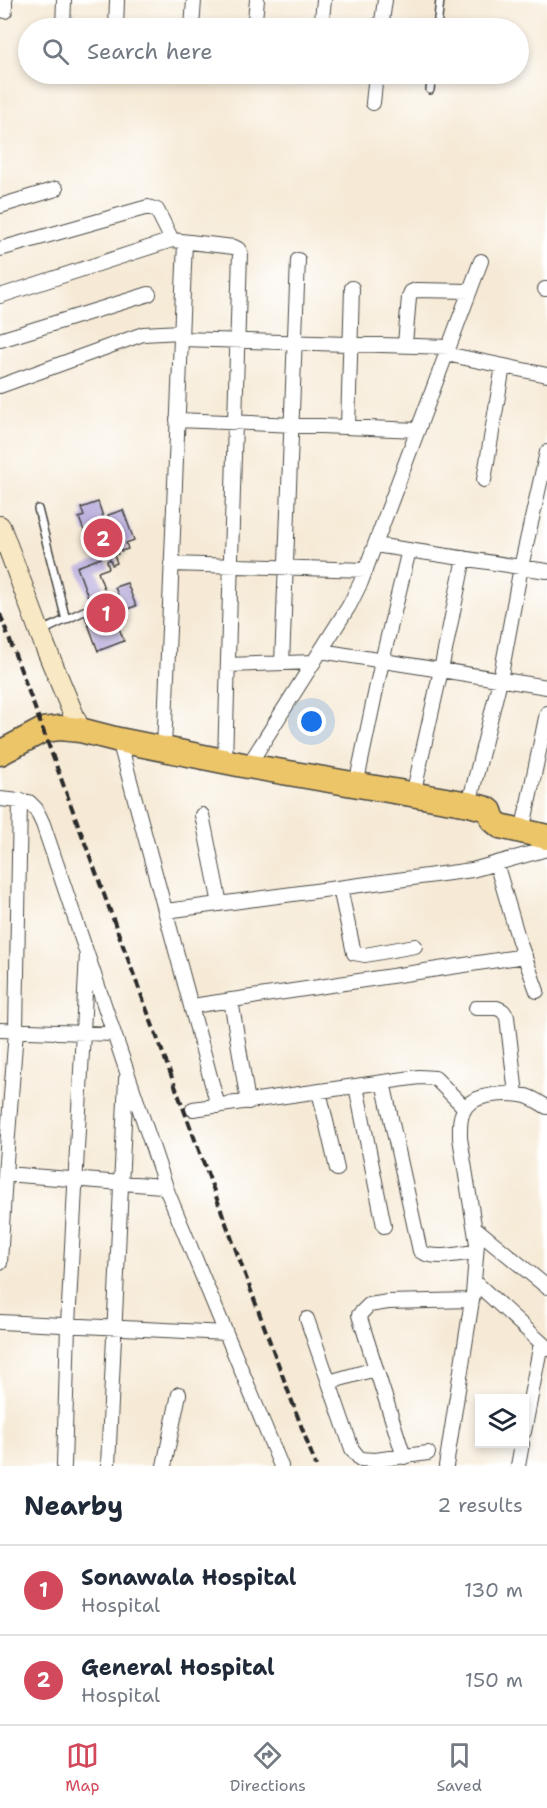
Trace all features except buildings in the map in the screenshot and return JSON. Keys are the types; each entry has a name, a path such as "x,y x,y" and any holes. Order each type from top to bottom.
{"highway":[{"path":"0,753 43,730 60,728 80,730 237,764 487,808 493,820 500,826 547,837"},
{"path":"493,820 502,815 536,820"}],"main road":[{"path":"0,526 80,730"}],"street":[{"path":"63,18 64,0"},
{"path":"116,18 117,0"},
{"path":"193,18 194,0"},
{"path":"255,18 257,0"},
{"path":"322,18 324,0"},
{"path":"382,18 385,0"},
{"path":"373,103 374,84"},
{"path":"0,206 57,189"},
{"path":"0,249 148,207 157,210 178,241 181,335 165,749"},
{"path":"0,296 178,241 238,249 241,258 228,665 237,764"},
{"path":"282,663 298,260"},
{"path":"237,764 317,657 349,606 366,570 481,261"},
{"path":"348,427 352,288"},
{"path":"405,345 411,292 416,290 471,291"},
{"path":"0,340 149,294"},
{"path":"0,386 143,334 238,340 405,345 448,351 547,375"},
{"path":"484,480 503,366"},
{"path":"177,420 418,430"},
{"path":"469,804 500,680 521,567 547,452"},
{"path":"375,545 547,571"},
{"path":"356,785 382,661 409,550"},
{"path":"413,795 464,558"},
{"path":"171,564 366,570"},
{"path":"228,665 282,663 317,657 382,661 547,687"},
{"path":"536,820 547,713"},
{"path":"119,740 218,1106"},
{"path":"0,799 29,802 43,824 168,1193 281,1466"},
{"path":"0,1263 4,1174 16,1031 20,800"},
{"path":"202,815 220,904"},
{"path":"166,911 472,870 547,849"},
{"path":"496,863 537,991"},
{"path":"340,888 354,953 365,955 415,946"},
{"path":"64,1466 68,1325 87,953"},
{"path":"192,1006 525,956"},
{"path":"231,1000 248,1102"},
{"path":"476,1008 497,1008 507,1017 516,1094"},
{"path":"0,1030 114,1034"},
{"path":"108,1466 126,1071"},
{"path":"193,1109 420,1077 435,1078 464,1107"},
{"path":"383,1082 420,1251 425,1255 433,1256 476,1252"},
{"path":"356,1086 384,1226"},
{"path":"319,1091 337,1169"},
{"path":"446,1466 472,1300 476,1252 475,1228 460,1138 460,1120 464,1107 484,1097 498,1094 529,1097 547,1107"},
{"path":"4,1174 155,1184 162,1186 168,1193"},
{"path":"475,1228 547,1287"},
{"path":"474,1281 544,1345 529,1414"},
{"path":"404,1456 359,1316 362,1310 369,1305 388,1302 472,1300"},
{"path":"307,1319 352,1449 360,1459 375,1460 428,1453"},
{"path":"0,1322 226,1333"},
{"path":"329,1382 375,1369"},
{"path":"164,1466 179,1394"},
{"path":"518,1466 521,1448"}],"lane":[{"path":"438,18 440,0"},
{"path":"430,90 431,84"},
{"path":"38,509 66,620"},
{"path":"40,632 84,611"}],"railway":[{"path":"0,614 316,1466"}],"place":[{"name":"General Hospital","path":"103,538"},
{"name":"Sonawala Hospital","path":"106,613"}]}
